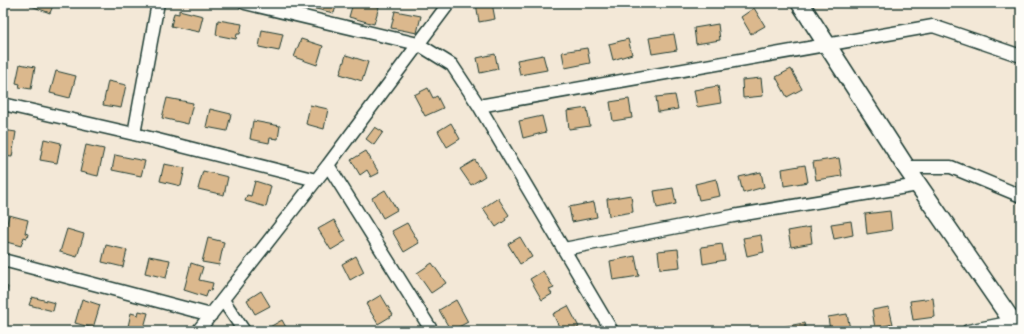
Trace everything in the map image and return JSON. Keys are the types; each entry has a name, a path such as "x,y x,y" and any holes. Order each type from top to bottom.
{"street":[{"path":"134,134 158,3"},
{"path":"245,3 418,44 452,65 479,106 612,331"},
{"path":"198,331 328,165 449,3"},
{"path":"800,3 918,185 1016,326 968,331"},
{"path":"479,106 933,26 1021,56"},
{"path":"3,104 134,134 316,180"},
{"path":"328,165 432,331"},
{"path":"906,167 951,167 1021,196"},
{"path":"564,249 733,216 918,185"},
{"path":"3,260 211,315"},
{"path":"223,300 244,331"}],"building":[{"path":"54,3 50,13 26,4"},
{"path":"312,3 337,3 334,13 311,8"},
{"path":"353,3 366,3 379,7 374,24 349,17"},
{"path":"476,3 492,3 495,19 479,22"},
{"path":"754,8 765,26 751,34 741,17"},
{"path":"179,10 203,16 199,32 171,26 174,13 179,14"},
{"path":"395,11 421,16 417,33 391,28"},
{"path":"218,20 242,24 240,34 237,34 236,39 216,35"},
{"path":"718,24 720,40 696,44 694,28"},
{"path":"262,30 283,34 279,51 259,47"},
{"path":"674,34 677,50 652,54 649,38"},
{"path":"301,39 323,46 317,65 294,57"},
{"path":"628,39 632,54 613,60 609,44"},
{"path":"587,48 590,63 565,68 562,52"},
{"path":"495,54 498,69 480,73 477,58"},
{"path":"346,55 368,62 362,81 340,74"},
{"path":"543,55 547,70 520,75 517,60"},
{"path":"20,64 35,67 31,89 19,87 20,84 16,83"},
{"path":"791,69 802,89 787,97 776,77"},
{"path":"56,71 76,76 70,98 50,93"},
{"path":"761,78 763,96 743,98 742,80"},
{"path":"108,81 126,85 121,108 103,105"},
{"path":"718,86 721,103 697,107 694,90"},
{"path":"428,88 433,98 437,96 443,108 425,116 414,95"},
{"path":"675,95 678,109 658,112 656,97"},
{"path":"167,98 193,103 188,124 162,118"},
{"path":"629,99 632,118 613,121 610,102"},
{"path":"310,105 328,109 324,129 306,124"},
{"path":"587,108 590,126 569,129 567,111"},
{"path":"210,109 231,114 227,131 206,127"},
{"path":"542,116 546,132 523,138 519,121"},
{"path":"253,121 280,126 278,139 270,138 269,143 250,139"},
{"path":"451,123 460,139 447,147 438,131"},
{"path":"375,127 383,132 374,145 366,139"},
{"path":"3,130 16,132 12,157 3,156"},
{"path":"44,139 61,143 57,163 40,160"},
{"path":"86,145 104,149 98,176 80,172"},
{"path":"366,151 379,173 371,177 367,170 360,175 351,160"},
{"path":"115,155 145,161 141,176 112,170"},
{"path":"839,158 842,176 816,180 813,162"},
{"path":"475,160 485,176 471,185 460,169"},
{"path":"164,164 185,168 181,186 160,181"},
{"path":"805,165 808,182 784,186 782,169"},
{"path":"203,171 228,177 224,195 198,189"},
{"path":"761,172 764,187 743,193 739,177"},
{"path":"716,179 720,196 699,200 695,184"},
{"path":"255,181 271,186 266,207 245,201 247,195 251,196"},
{"path":"673,188 676,204 657,208 654,191"},
{"path":"385,190 397,210 383,218 372,198"},
{"path":"631,195 633,212 609,216 607,199"},
{"path":"498,198 509,215 505,218 506,220 496,227 483,208"},
{"path":"594,202 597,217 572,222 569,207"},
{"path":"890,211 892,230 867,234 865,214"},
{"path":"9,215 28,220 25,233 28,234 27,238 24,237 21,246 3,241"},
{"path":"334,220 346,241 331,250 318,229"},
{"path":"851,221 853,235 834,239 831,224"},
{"path":"407,223 419,243 404,252 392,231"},
{"path":"810,227 812,243 791,247 788,231"},
{"path":"67,229 84,234 77,257 60,252"},
{"path":"761,235 764,252 747,256 743,238"},
{"path":"520,237 532,257 520,264 508,244"},
{"path":"208,238 224,242 219,265 202,262"},
{"path":"722,244 725,260 703,264 701,247"},
{"path":"106,245 127,250 123,267 102,262"},
{"path":"678,249 680,267 660,269 658,251"},
{"path":"149,256 170,260 166,278 145,273"},
{"path":"356,256 364,272 350,280 342,264"},
{"path":"635,256 639,276 613,280 610,261"},
{"path":"191,263 203,267 199,280 213,283 211,291 208,290 206,297 184,290"},
{"path":"432,263 446,283 431,293 417,273"},
{"path":"543,271 554,288 549,290 552,294 542,300 530,279"},
{"path":"3,285 8,287 3,309"},
{"path":"261,291 270,306 255,314 247,300"},
{"path":"381,295 393,315 378,324 366,304"},
{"path":"32,297 55,303 53,311 29,305"},
{"path":"933,298 935,317 913,320 910,301"},
{"path":"82,299 100,305 93,328 75,323"},
{"path":"456,300 468,322 451,331 439,310"},
{"path":"568,306 579,327 571,331 561,331 553,314"},
{"path":"889,307 893,324 875,328 872,310"},
{"path":"139,311 148,313 143,331 127,331 131,313 138,315"},
{"path":"847,314 850,329 830,331 828,317"},
{"path":"282,320 288,331 270,331 268,328"},
{"path":"804,323 806,331 782,331 782,327"}]}
